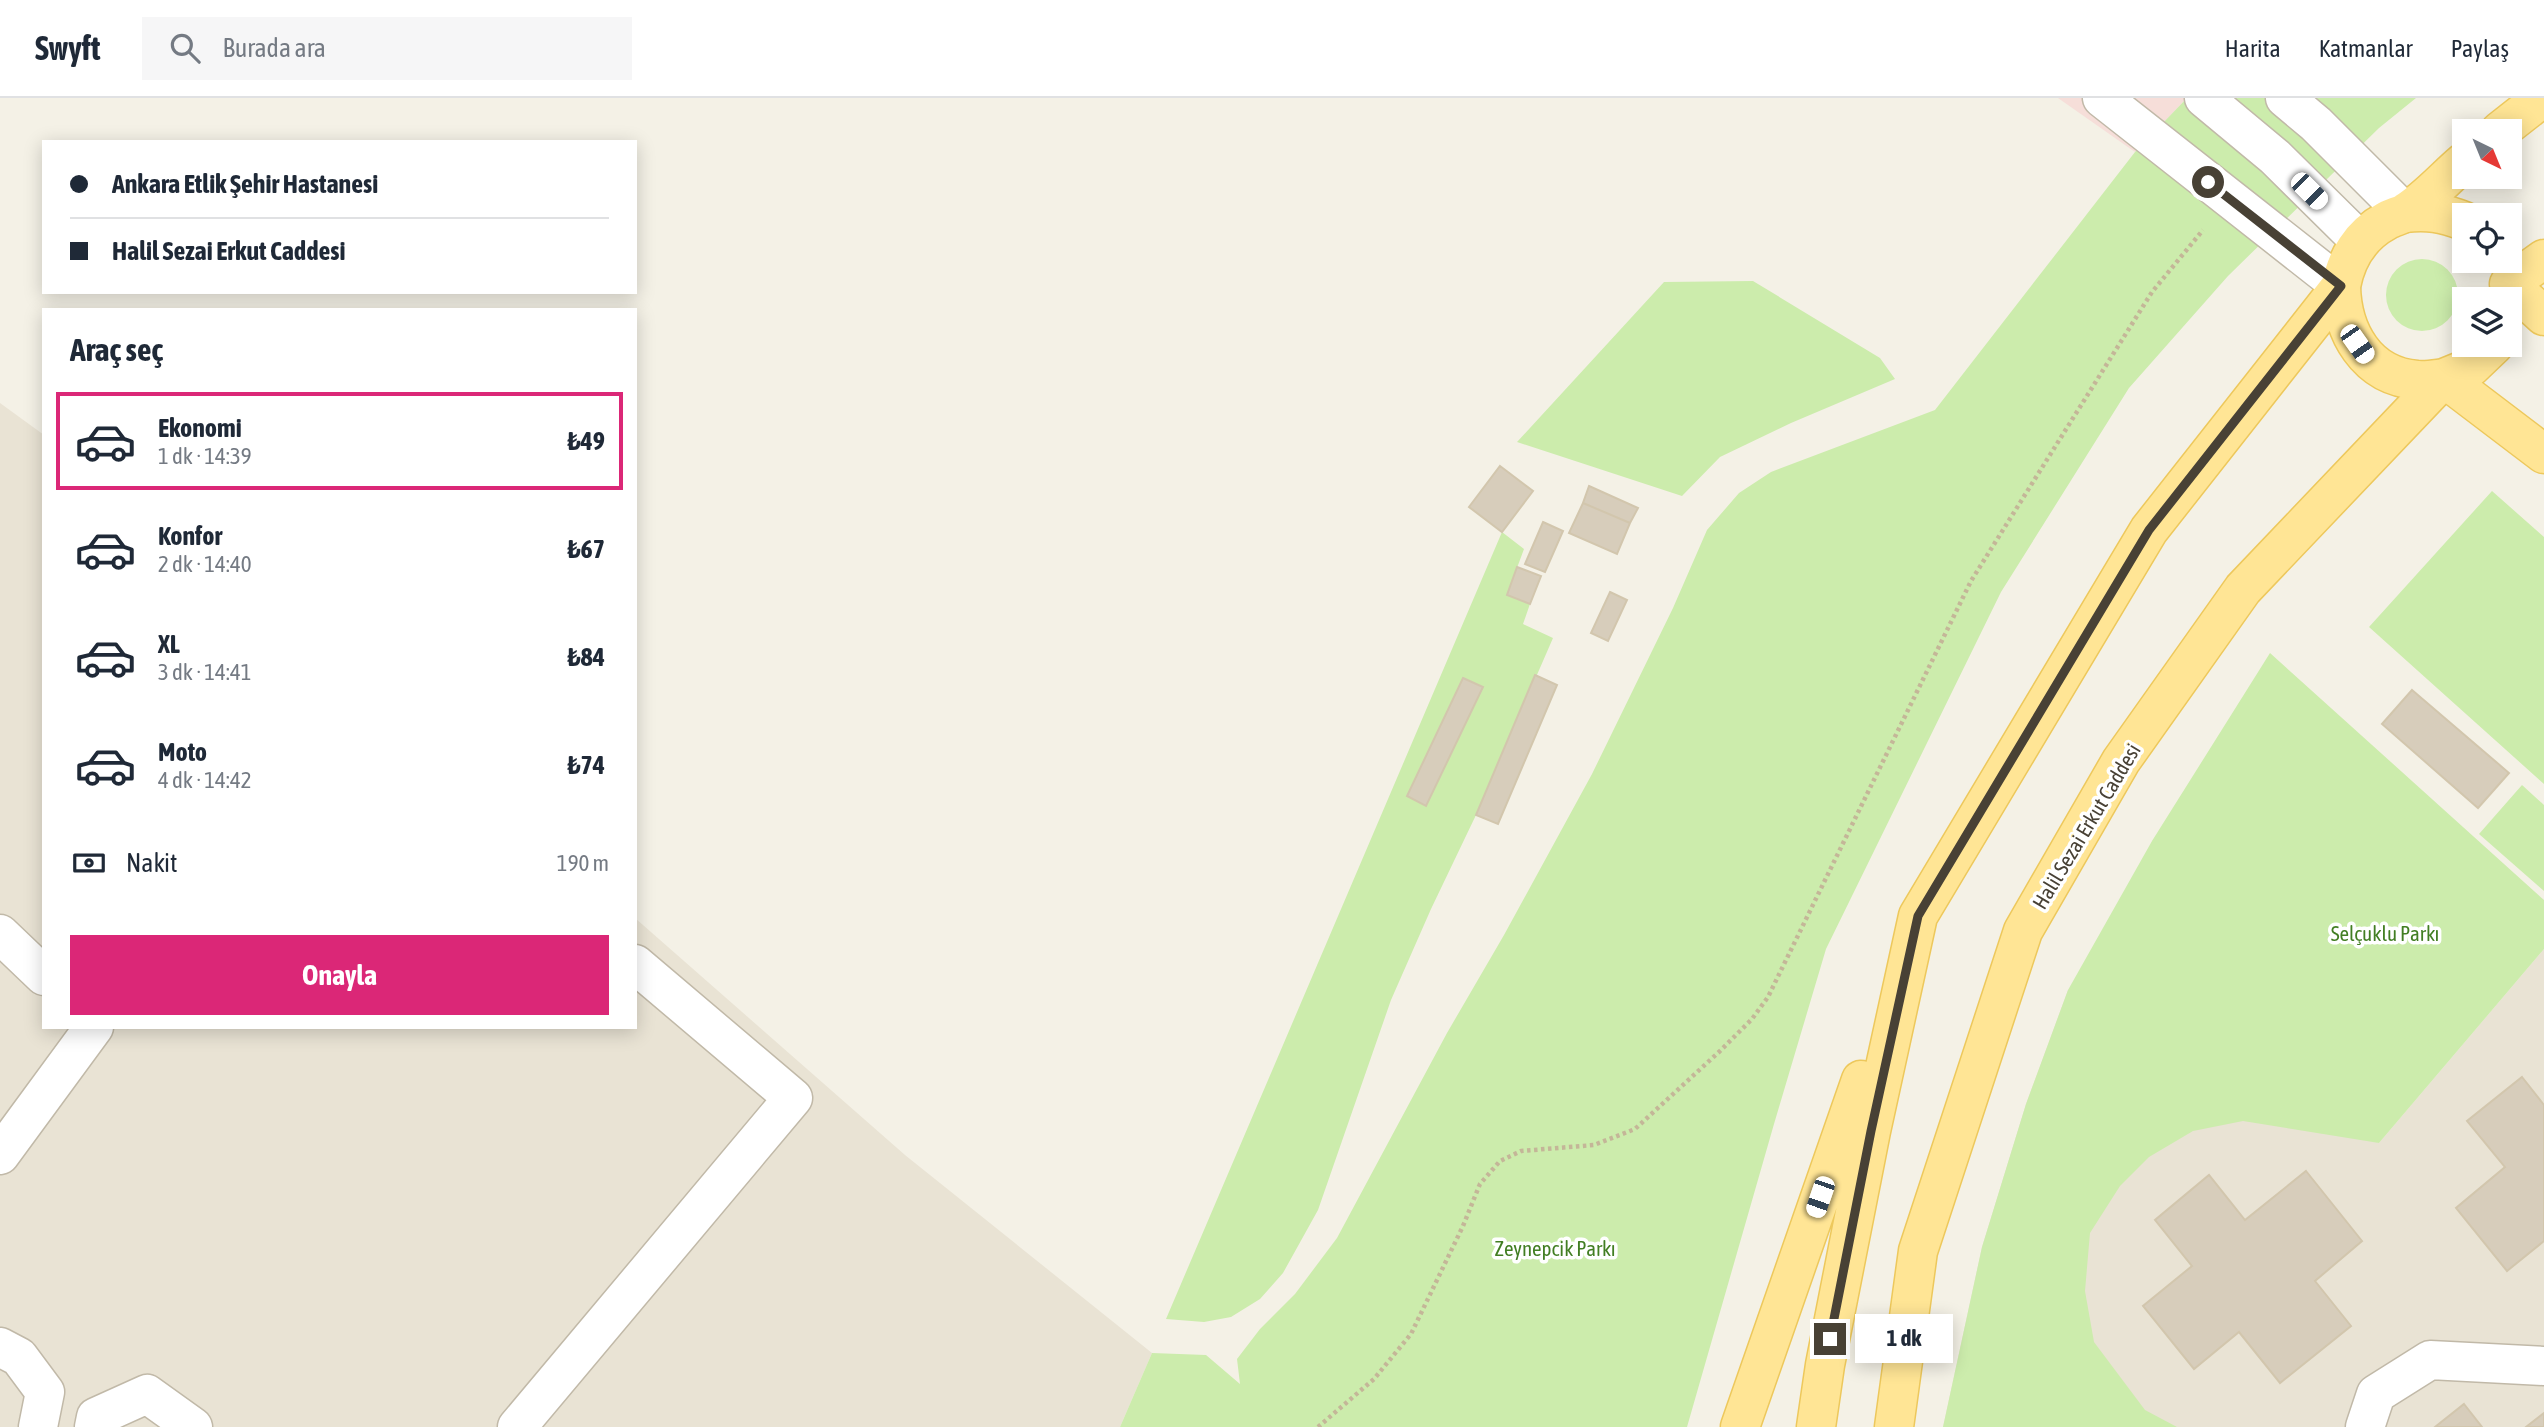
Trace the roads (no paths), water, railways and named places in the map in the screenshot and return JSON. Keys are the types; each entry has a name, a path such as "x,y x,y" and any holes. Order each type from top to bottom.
{"main road":[{"path":"2515,119 2542,98"},
{"path":"2452,172 2405,213 2375,228 2360,242 2349,259 2341,286 2341,306 2349,333 2365,356 2388,373 2416,380 2445,378 2544,454"},
{"path":"2405,213 2424,211 2452,216"},
{"path":"2544,259 2507,283 2544,316"},
{"path":"1740,1427 1918,916 2149,530 2341,286"},
{"name":"Halil Sezai Erkut Caddesi","path":"1894,1427 1918,1251 2023,931 2121,761 2243,589 2445,378 2471,367 2481,357"},
{"path":"1816,1427 1825,1365 1871,1131 1918,916"}],"street":[{"path":"2102,98 2341,286"},
{"path":"2204,98 2275,157 2360,242"},
{"path":"2285,98 2316,124 2405,213"},
{"path":"0,934 42,974"},
{"path":"517,1427 793,1098 637,966"},
{"path":"0,1155 93,1029"},
{"path":"0,1347 19,1357 45,1392 38,1427"},
{"path":"2365,1427 2376,1394 2430,1360 2544,1366"},
{"path":"94,1427 96,1417 147,1394 193,1427"}],"park label":[{"name":"Selçuklu Parkı","path":"2385,933"},
{"name":"Zeynepcik Parkı","path":"1555,1248"}]}
